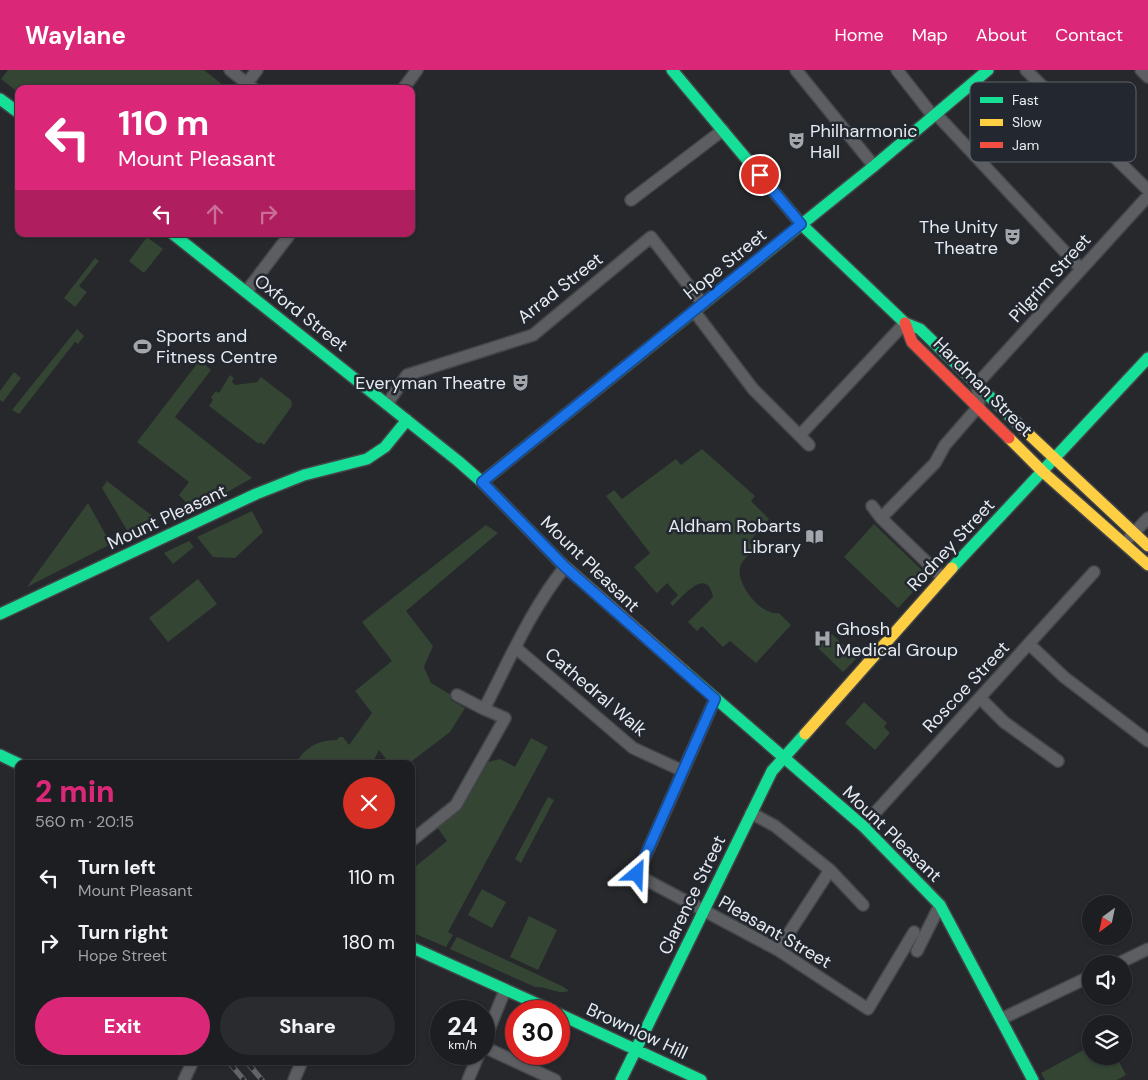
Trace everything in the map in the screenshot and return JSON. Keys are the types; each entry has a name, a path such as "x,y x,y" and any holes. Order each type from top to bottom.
{"street":[{"path":"230,70 246,85"},
{"path":"249,85 257,70"},
{"path":"406,85 417,70"},
{"path":"796,70 874,166"},
{"path":"898,70 934,115 970,153"},
{"name":"Hope Street","path":"974,82 988,70"},
{"path":"1026,70 1038,82"},
{"path":"1141,70 1148,77"},
{"name":"Hardman Street","path":"677,72 801,224 905,323 920,329 1055,460 1148,546"},
{"name":"Hope Street","path":"482,482 874,166 970,85"},
{"path":"0,99 15,110"},
{"path":"631,200 723,130"},
{"path":"979,162 1081,269"},
{"path":"1120,162 1148,190"},
{"name":"Pilgrim Street","path":"977,384 1148,196"},
{"name":"Oxford Street","path":"176,237 408,420"},
{"path":"246,292 288,237"},
{"name":"Arrad Street","path":"387,404 407,375 533,335 651,237 699,308"},
{"path":"699,308 753,389 809,445"},
{"path":"800,435 905,323"},
{"name":"Hardman Street","path":"905,323 912,342 979,406 1043,472 1148,565"},
{"name":"Rodney Street","path":"782,758 943,578 1148,358"},
{"path":"880,518 935,463 944,445 979,406 977,384"},
{"name":"Mount Pleasant","path":"0,614 256,494 304,475 367,459 385,447 408,420 482,482 565,567 782,758 863,826 940,906 1033,1080"},
{"path":"872,506 880,518 943,578"},
{"path":"1122,542 1135,534 1148,518"},
{"path":"484,709 516,648 555,580 565,567"},
{"name":"Roscoe Street","path":"863,826 1094,572"},
{"path":"1029,644 1064,677 1148,741"},
{"name":"Cathedral Walk","path":"516,648 633,748 683,771"},
{"path":"415,838 456,805 505,718 457,695"},
{"path":"980,698 1004,722 1058,761"},
{"path":"683,771 715,699"},
{"path":"0,755 15,762"},
{"name":"Clarence Street","path":"622,1080 635,1049 772,771 782,758"},
{"name":"Pleasant Street","path":"683,771 637,874 778,950 868,1009 914,932"},
{"path":"751,814 775,826 830,870 863,905"},
{"path":"778,950 830,870"},
{"path":"917,951 940,906"},
{"path":"415,949 528,1000"},
{"path":"1132,957 1148,949"},
{"path":"1001,1019 1082,980"},
{"path":"495,1015 505,990"},
{"name":"Brownlow Hill","path":"570,1019 701,1080"},
{"path":"495,1052 555,1080"},
{"path":"184,1080 191,1065"},
{"path":"294,1080 300,1065"},
{"path":"468,1080 474,1065"}],"green space":[{"path":"8,70 204,70 223,85 15,85 15,90 1,79"},
{"path":"147,237 163,249 144,273 129,261"},
{"path":"95,258 99,261 79,286 87,292 75,307 64,298"},
{"path":"77,329 84,336 78,344 75,342 19,414 12,410"},
{"path":"200,360 211,370 175,417 252,478 194,511 179,495 189,482 137,442"},
{"path":"14,372 21,378 3,402 0,400 0,391"},
{"path":"230,375 234,378 232,382 235,385 257,382 261,377 291,400 292,406 264,445 260,442 259,444 209,406 213,400 211,397 216,391 219,393"},
{"path":"702,449 755,496 751,501 769,519 749,542 755,549 740,567 740,574 742,582 751,598 772,613 779,613 791,625 756,663 730,641 723,647 702,626 697,631 688,622 713,597 710,588 706,584 694,586 673,606 670,603 678,595 667,583 657,593 654,590 634,567 650,553 606,496 614,490 622,499 676,459 681,465"},
{"path":"107,481 159,521 154,527 131,537 102,488"},
{"path":"88,503 111,544 27,587"},
{"path":"252,511 263,532 235,558 213,557 197,537"},
{"path":"874,524 928,576 898,608 844,557"},
{"path":"486,525 498,533 406,611 433,646 424,667 431,683 453,696 451,700 465,708 450,732 413,760 387,760 379,750 374,760 298,760 307,749 324,741 337,740 339,737 343,737 349,745 372,713 355,691 392,661 362,622"},
{"path":"189,541 194,547 173,564 164,553"},
{"path":"198,579 217,604 168,642 149,618"},
{"path":"832,634 857,658 843,672 818,648"},
{"path":"864,702 887,723 884,727 890,733 875,750 845,723"},
{"path":"531,738 548,747 448,932 453,935 446,947 415,934 415,867 447,841 437,827 462,808 488,762 500,759 515,767"},
{"path":"548,797 554,800 521,863 515,859"},
{"path":"482,889 506,902 492,928 468,915"},
{"path":"529,916 557,930 538,970 510,957"},
{"path":"457,937 569,991 560,992 535,987 450,949"},
{"path":"1082,1051 1082,1065 1121,1065 1126,1075 1117,1080 1045,1080 1041,1073"}],"railway":[{"path":"231,1065 244,1080"},
{"path":"249,1065 262,1080"}],"traffic: fast":[{"path":"672,70 801,224 905,323 920,329 1019,425"},
{"path":"974,82 988,70"},
{"path":"482,482 874,166 970,85"},
{"path":"0,99 15,110"},
{"path":"177,237 458,461 482,482 561,563"},
{"path":"952,568 1148,358"},
{"path":"0,614 256,494 304,475 367,459 385,447 407,420"},
{"path":"685,672 863,826 940,905 1033,1080"},
{"path":"621,1080 772,771 805,734"},
{"path":"0,755 15,762"},
{"path":"415,949 529,1000"},
{"path":"570,1019 701,1080"}],"traffic: slow":[{"path":"1019,425 1148,546"},
{"path":"1009,438 1043,472 1148,565"},
{"path":"561,563 685,672"},
{"path":"805,734 952,568"}],"traffic: jam":[{"path":"905,323 912,342 1009,438"}],"place":[{"name":"Philharmonic Hall","path":"796,141"},
{"name":"The Unity Theatre","path":"1012,237"},
{"name":"Sports and Fitness Centre","path":"142,346"},
{"name":"Everyman Theatre","path":"520,383"},
{"name":"Aldham Robarts Library","path":"815,536"},
{"name":"Ghosh Medical Group","path":"822,639"}],"route":[{"path":"637,874 715,699 636,632 565,567 482,482 510,457 644,352 801,224 760,175"}]}
